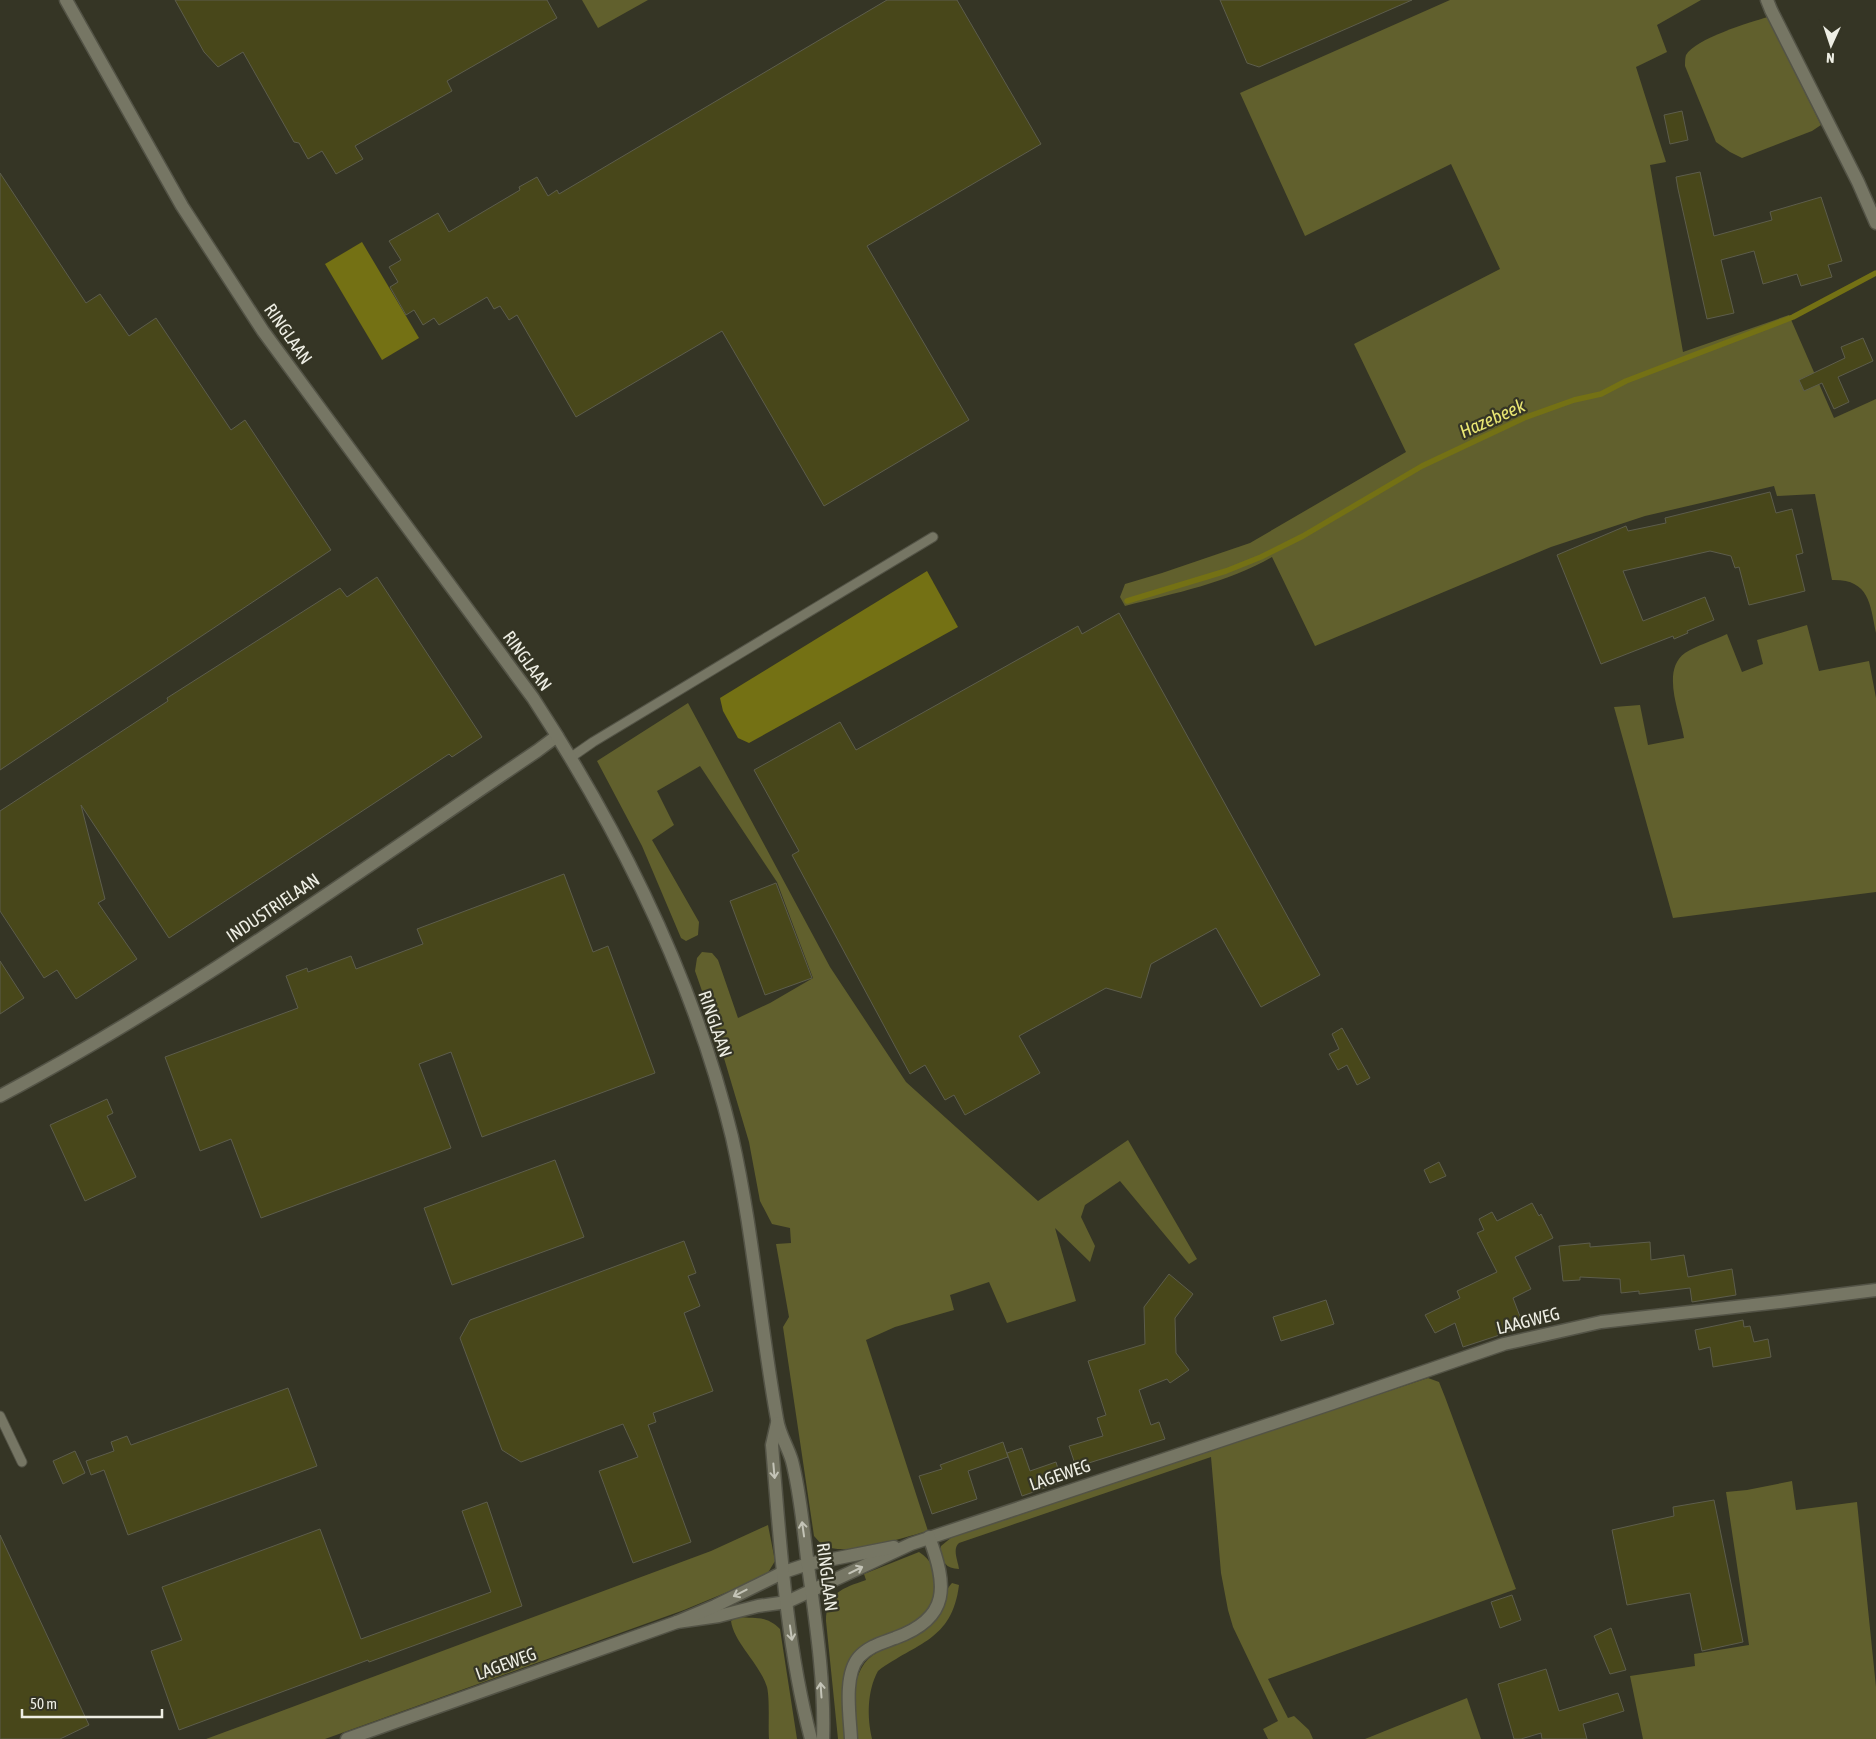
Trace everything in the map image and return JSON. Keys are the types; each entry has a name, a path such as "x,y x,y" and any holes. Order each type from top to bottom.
{"street":[{"name":"RINGLAAN","path":"66,0 182,206 264,331 533,698 570,758 624,853 650,906 686,993 719,1092 733,1144 745,1204 777,1423 792,1460 808,1564 819,1654 823,1739"},
{"path":"1767,0 1770,10 1858,182 1876,223"},
{"name":"INDUSTRIELAAN","path":"0,1096 45,1072 199,980 529,757 557,736"},
{"name":"LAAGWEG","path":"1202,1446 1504,1344 1557,1331 1601,1322 1876,1290"},
{"name":"RINGLAAN","path":"777,1423 772,1445 787,1602 805,1714 811,1739"},
{"name":"LAGEWEG","path":"677,1622 719,1616 758,1606 787,1602 911,1544 1202,1446"},
{"path":"851,1739 849,1697 852,1673 858,1658 871,1646 909,1633 928,1620 940,1600 941,1572 929,1538"},
{"name":"LAGEWEG","path":"347,1739 677,1622 715,1606 784,1572 808,1564 911,1544"}],"lane":[{"path":"570,758 934,537"},
{"path":"0,1416 22,1462"}],"shaded area":[{"path":"582,0 648,0 598,28"},
{"path":"1450,0 1701,0 1657,25 1667,52 1636,67 1666,162 1650,165 1683,352 1789,315 1834,418 1876,399 1876,633 1869,603 1861,588 1844,581 1832,580 1815,494 1777,496 1774,486 1645,516 1551,547 1315,646 1272,557 1219,581 1125,606 1120,597 1125,584 1250,543 1406,452 1354,344 1500,269 1451,164 1305,236 1240,93"},
{"path":"1768,17 1821,125 1812,131 1742,158 1716,142 1685,66 1686,55 1691,49 1711,37"},
{"path":"362,242 419,338 382,360 325,264"},
{"path":"927,571 958,627 749,743 738,738 723,711 720,698"},
{"path":"1807,625 1819,671 1869,661 1876,698 1876,892 1673,918 1614,707 1640,705 1648,745 1684,738 1673,682 1674,671 1678,661 1685,653 1727,634 1742,672 1763,664 1757,640"},
{"path":"688,703 830,967 906,1082 1038,1201 1128,1140 1197,1259 1189,1264 1120,1181 1085,1205 1081,1217 1095,1246 1090,1262 1055,1228 1076,1301 1007,1323 989,1282 950,1295 954,1310 895,1327 866,1340 928,1531 875,1545 846,1549 833,1548 823,1545 814,1536 783,1327 789,1317 776,1244 791,1243 790,1228 772,1224 760,1201 749,1142 715,1028 695,971 697,958 702,952 712,953 718,960 738,1018 770,1003 813,978 777,882 700,766 657,791 674,825 652,840 699,922 698,935 686,941 681,938 642,846 597,761"},
{"path":"1428,1378 1439,1382 1516,1589 1268,1679 1288,1718 1294,1716 1309,1730 1313,1739 1268,1739 1263,1729 1278,1721 1233,1627 1228,1610 1221,1573 1211,1457 959,1543 956,1552 959,1569 954,1569 944,1563 941,1556 941,1546 952,1537"},
{"path":"1792,1481 1796,1510 1857,1502 1876,1687 1876,1739 1643,1739 1630,1676 1695,1666 1694,1654 1749,1645 1726,1492"},
{"path":"768,1525 775,1561 766,1576 684,1610 325,1739 206,1739 711,1551"},
{"path":"919,1552 927,1558 934,1569 935,1584 932,1604 927,1613 910,1627 859,1652 847,1739 838,1739 826,1621 829,1604 837,1593 843,1589 866,1580 864,1574"},
{"path":"952,1583 959,1585 955,1604 949,1618 941,1629 919,1646 878,1671 874,1679 869,1704 869,1722 872,1739 858,1739 854,1716 854,1691 861,1668 868,1659 878,1652 913,1636 932,1624 939,1614 948,1587"},
{"path":"738,1617 765,1620 780,1629 797,1739 769,1739 767,1687 764,1678 733,1629 731,1621"},
{"path":"1467,1698 1481,1739 1365,1739"}],"building":[{"path":"175,0 547,0 557,18 447,81 452,91 355,146 363,159 336,174 322,151 308,159 299,143 294,142 243,52 218,67 204,52"},
{"path":"887,0 957,0 1041,144 867,246 969,420 824,506 722,331 576,417 517,315 509,320 500,306 494,309 487,297 439,325 434,318 423,325 414,310 406,315 390,287 398,282 389,267 401,260 389,241 438,213 449,232 520,190 519,187 537,177 548,196 557,190 559,194"},
{"path":"1220,0 1412,0 1259,67 1247,63"},
{"path":"1682,111 1688,140 1670,144 1664,115"},
{"path":"1700,172 1714,236 1772,220 1770,212 1821,197 1842,261 1828,265 1832,277 1801,286 1797,274 1763,284 1754,251 1721,260 1734,313 1707,319 1676,177"},
{"path":"0,173 86,303 100,294 129,336 156,318 231,430 245,420 331,550 0,770"},
{"path":"1863,338 1873,361 1838,377 1849,402 1834,409 1822,383 1804,391 1799,380 1845,358 1841,347"},
{"path":"1770,492 1776,513 1792,509 1803,553 1796,555 1805,591 1749,605 1739,567 1735,568 1731,556 1710,551 1623,571 1643,621 1705,597 1714,620 1687,631 1688,633 1674,639 1673,636 1601,664 1557,555 1626,526 1628,531 1666,523 1665,518"},
{"path":"377,577 482,737 452,757 449,754 169,938 81,805 105,899 98,903 137,959 76,999 57,970 44,978 0,911 0,811 168,701 167,698 340,588 347,597"},
{"path":"1119,613 1320,975 1261,1007 1216,928 1151,964 1141,998 1106,988 1019,1036 1040,1073 965,1115 954,1095 945,1100 925,1065 910,1074 792,855 799,851 754,770 840,722 856,750 1078,626 1082,634"},
{"path":"564,874 593,952 608,946 655,1073 482,1137 451,1052 419,1064 451,1148 261,1218 231,1139 200,1151 165,1057 298,1008 286,976 307,968 308,972 351,956 356,969 423,944 417,929"},
{"path":"776,883 812,978 765,995 730,901"},
{"path":"0,961 24,998 0,1014"},
{"path":"1342,1028 1370,1078 1357,1085 1347,1065 1338,1070 1329,1054 1339,1049 1332,1034"},
{"path":"107,1099 113,1113 107,1116 136,1177 85,1201 50,1125"},
{"path":"555,1160 584,1237 452,1285 424,1208"},
{"path":"1439,1162 1446,1176 1430,1183 1424,1170"},
{"path":"1532,1203 1539,1216 1541,1214 1553,1238 1515,1257 1531,1289 1513,1298 1524,1327 1463,1347 1455,1323 1435,1333 1425,1315 1460,1298 1457,1291 1497,1272 1477,1233 1484,1230 1479,1219 1492,1212 1497,1221"},
{"path":"684,1241 696,1273 688,1276 700,1306 684,1313 713,1391 653,1413 656,1422 648,1425 691,1542 633,1563 599,1471 638,1457 623,1424 521,1462 502,1450 460,1338 470,1320"},
{"path":"1650,1242 1651,1260 1684,1255 1688,1277 1732,1269 1736,1295 1692,1302 1690,1288 1639,1294 1639,1291 1621,1293 1620,1279 1580,1277 1580,1280 1563,1281 1559,1246 1590,1243 1590,1247"},
{"path":"1169,1274 1193,1294 1175,1318 1176,1353 1189,1370 1170,1383 1167,1379 1139,1390 1151,1425 1159,1422 1165,1439 1076,1467 1069,1446 1103,1436 1097,1418 1106,1415 1088,1361 1145,1344 1144,1307"},
{"path":"1326,1300 1334,1324 1281,1341 1273,1317"},
{"path":"1743,1320 1744,1327 1750,1326 1754,1342 1768,1339 1771,1357 1713,1367 1710,1347 1699,1350 1695,1330"},
{"path":"288,1388 317,1466 128,1535 104,1470 91,1475 86,1461 114,1451 111,1442 127,1436 131,1445"},
{"path":"1003,1442 1008,1457 968,1471 977,1499 932,1514 919,1476 942,1469 940,1465"},
{"path":"1022,1448 1030,1471 1056,1462 1062,1482 1022,1496 1007,1453"},
{"path":"75,1451 85,1473 63,1484 53,1461"},
{"path":"1714,1500 1743,1642 1702,1651 1690,1593 1627,1605 1612,1530 1674,1516 1673,1507"},
{"path":"487,1502 522,1606 369,1662 368,1660 179,1730 151,1651 182,1640 162,1587 320,1529 361,1639 491,1592 462,1511"},
{"path":"0,1535 89,1725 60,1739 0,1739"},
{"path":"1512,1595 1521,1620 1500,1628 1491,1602"},
{"path":"1611,1628 1626,1670 1610,1674 1594,1636"},
{"path":"1546,1669 1559,1711 1618,1693 1624,1711 1583,1724 1587,1739 1542,1739 1541,1733 1521,1739 1514,1739 1498,1684"}],"waterway":[{"name":"Hazebeek","path":"1127,601 1226,571 1261,557 1303,536 1422,466 1524,418 1574,400 1601,394 1626,381 1793,317 1876,273"}]}
